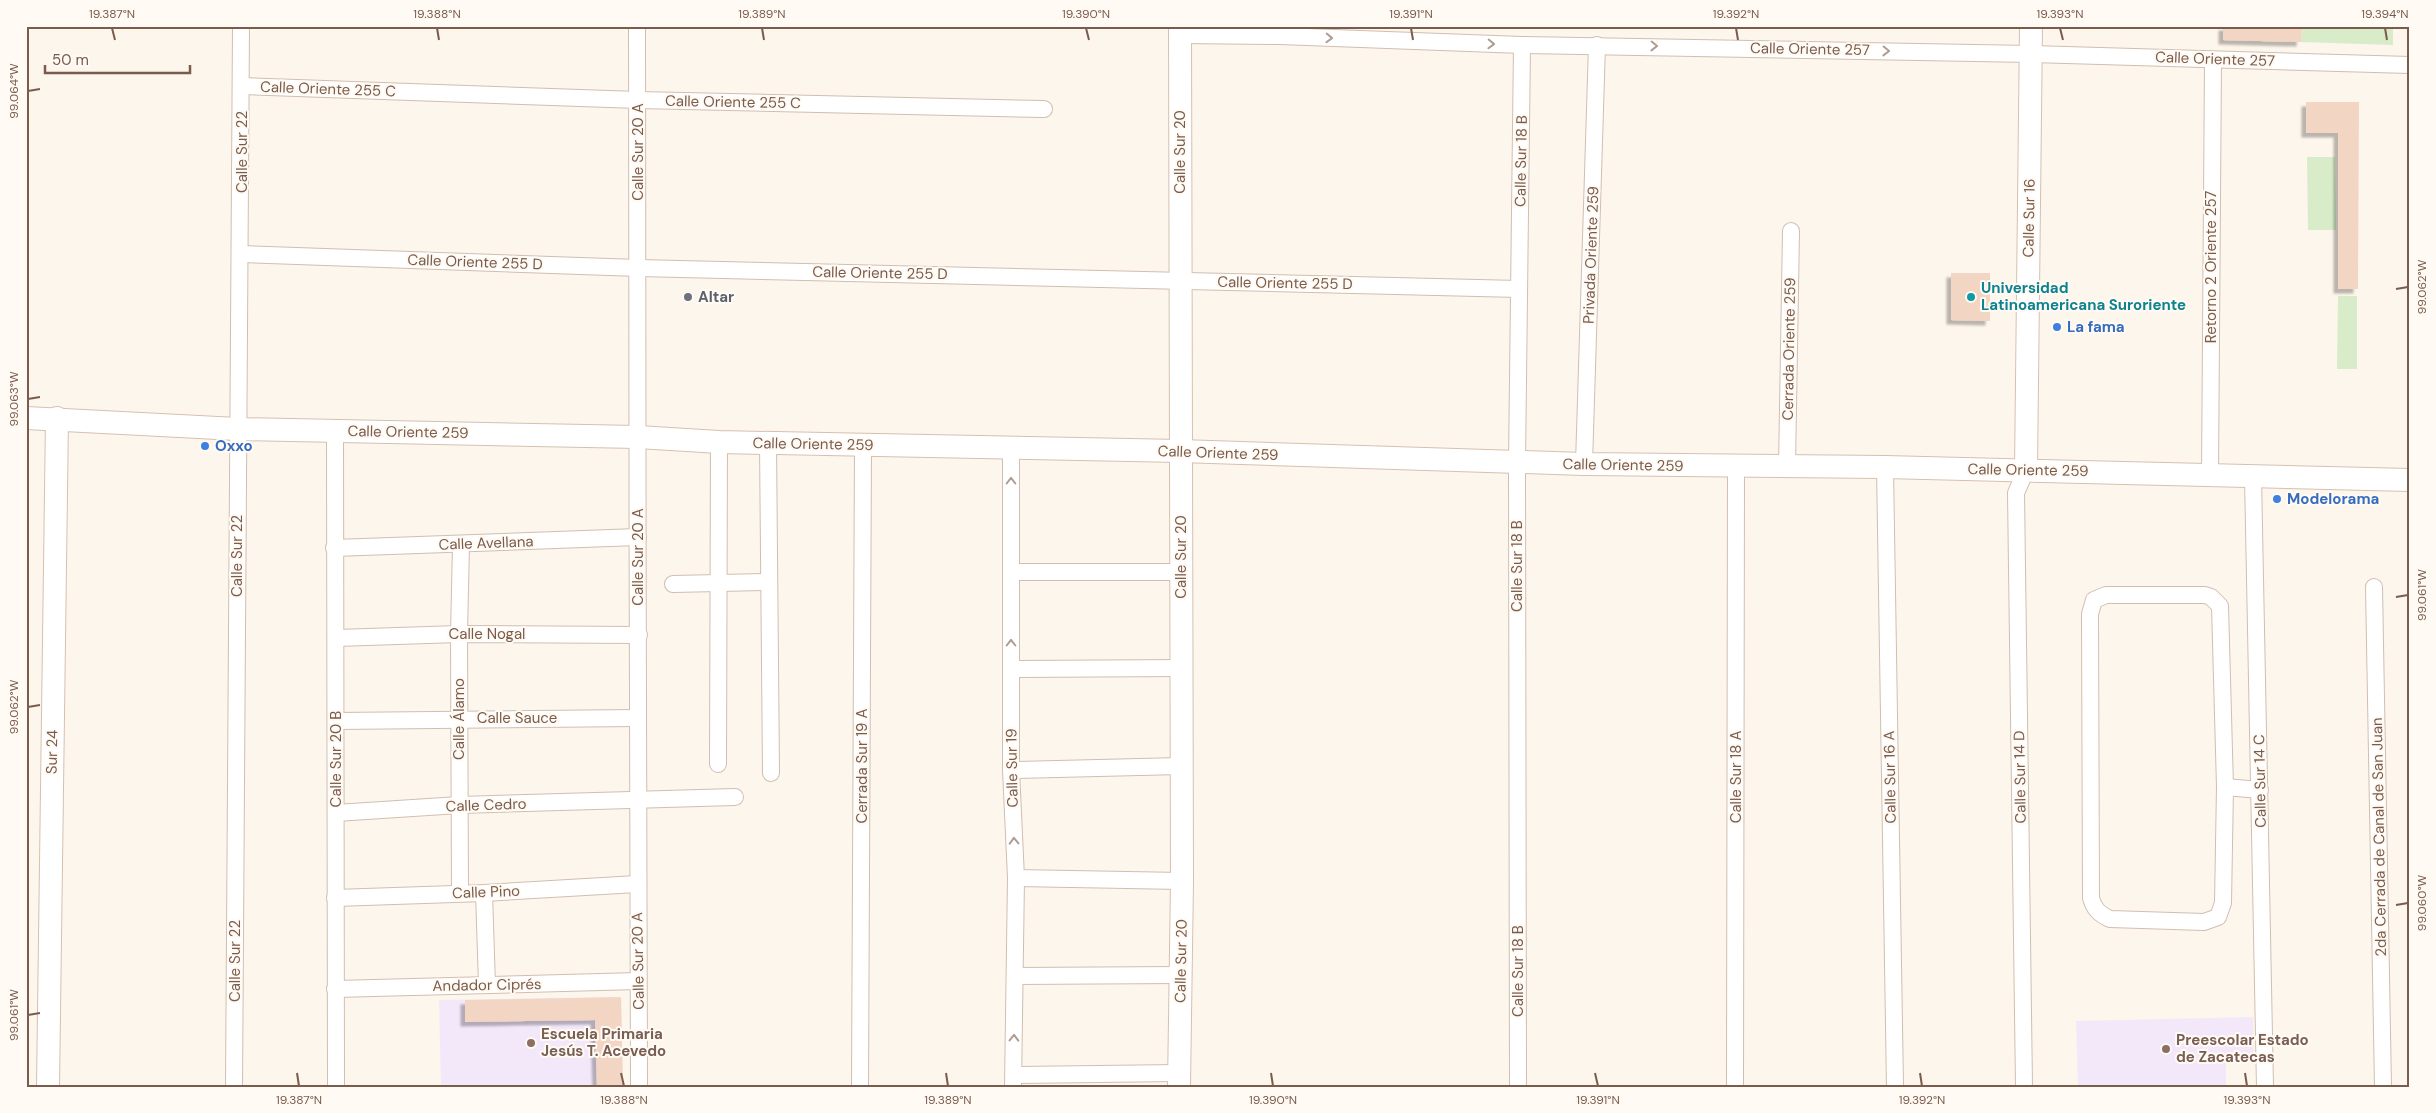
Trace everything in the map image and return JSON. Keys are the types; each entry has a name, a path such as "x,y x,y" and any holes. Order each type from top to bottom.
{"street":[{"name":"Calle Sur 22","path":"234,1087 237,429 241,254 242,26"},
{"name":"Calle Sur 20 A","path":"637,26 639,635 636,799 639,1087"},
{"name":"Calle Sur 16","path":"2026,470 2031,26"},
{"name":"Calle Oriente 257","path":"1180,31 1280,31 1522,45 2031,54 2410,65"},
{"name":"Calle Sur 20","path":"1179,1080 1182,881 1180,31"},
{"name":"Calle Sur 18 B","path":"1518,1087 1517,463 1522,45"},
{"name":"Privada Oriente 259","path":"1584,464 1597,45"},
{"name":"Retorno 2 Oriente 257","path":"2210,474 2213,60"},
{"name":"Calle Oriente 255 C","path":"242,86 638,100 1044,109"},
{"name":"Cerrada Oriente 259","path":"1787,467 1791,231"},
{"name":"Calle Oriente 255 D","path":"241,254 638,268 1519,289"},
{"name":"Calle Oriente 259","path":"26,418 57,418 237,429 638,437 719,442 863,446 1180,451 1517,463 1885,467 2410,480"},
{"name":"Sur 24","path":"48,1087 57,418"},
{"name":"Calle Sur 20 B","path":"335,431 336,1087"},
{"path":"718,764 719,442"},
{"path":"768,443 771,774"},
{"name":"Cerrada Sur 19 A","path":"860,1087 863,446"},
{"name":"Calle Sur 19","path":"1011,449 1011,770 1016,878 1014,1081"},
{"name":"Calle Sur 18 A","path":"1735,1087 1736,466"},
{"name":"Calle Sur 16 A","path":"1885,467 1895,1087"},
{"name":"Calle Sur 14 D","path":"2024,1087 2016,493 2026,470"},
{"name":"Calle Sur 14 C","path":"2253,476 2265,1087"},
{"name":"Calle Avellana","path":"334,548 638,537"},
{"name":"Calle Álamo","path":"460,893 458,634 461,544"},
{"path":"1011,572 1181,572"},
{"path":"673,584 769,582"},
{"name":"2da Cerrada de Canal de San Juan","path":"2374,587 2383,1087"},
{"path":"2204,595 2217,601 2221,613 2224,787 2223,903 2218,917 2204,922 2110,919 2097,912 2091,898 2090,614 2094,600 2106,596 2204,595"},
{"name":"Calle Nogal","path":"336,638 458,634 639,635"},
{"path":"1011,669 1182,668"},
{"name":"Calle Sauce","path":"336,721 460,718 638,718"},
{"path":"1011,770 1181,766"},
{"path":"2224,787 2260,790"},
{"name":"Calle Cedro","path":"336,813 459,806 735,797"},
{"path":"1016,878 1182,881"},
{"name":"Calle Pino","path":"336,898 484,893 637,884"},
{"path":"484,893 487,985"},
{"path":"1015,976 1180,975"},
{"name":"Andador Ciprés","path":"336,989 638,982"},
{"path":"1014,1081 1179,1080"}],"shaded area":[{"name":"Escuela Primaria Jesús T. Acevedo","path":"621,997 623,1087 441,1087 439,1000"},
{"name":"Preescolar Estado de Zacatecas","path":"2253,1017 2254,1059 2226,1060 2226,1087 2078,1087 2076,1021"}],"green space":[{"path":"2302,26 2393,26 2393,45 2301,42"},
{"path":"2307,157 2335,157 2336,230 2308,230"},
{"path":"2338,296 2357,296 2357,369 2337,369"}],"building":[{"path":"2223,26 2302,26 2301,42 2223,40"},
{"path":"2306,102 2359,102 2358,289 2338,289 2338,133 2306,133"},
{"name":"Universidad Latinoamericana Suroriente","path":"1951,273 1990,273 1990,321 1951,320"},
{"path":"621,997 623,1087 597,1087 595,1020 465,1022 465,1000"}],"place":[{"name":"Altar","path":"688,297"},
{"name":"Universidad Latinoamericana Suroriente","path":"1971,297"},
{"name":"La fama","path":"2057,327"},
{"name":"Oxxo","path":"205,446"},
{"name":"Modelorama","path":"2277,499"},
{"name":"Escuela Primaria Jesús T. Acevedo","path":"531,1043"},
{"name":"Preescolar Estado de Zacatecas","path":"2166,1049"}]}
